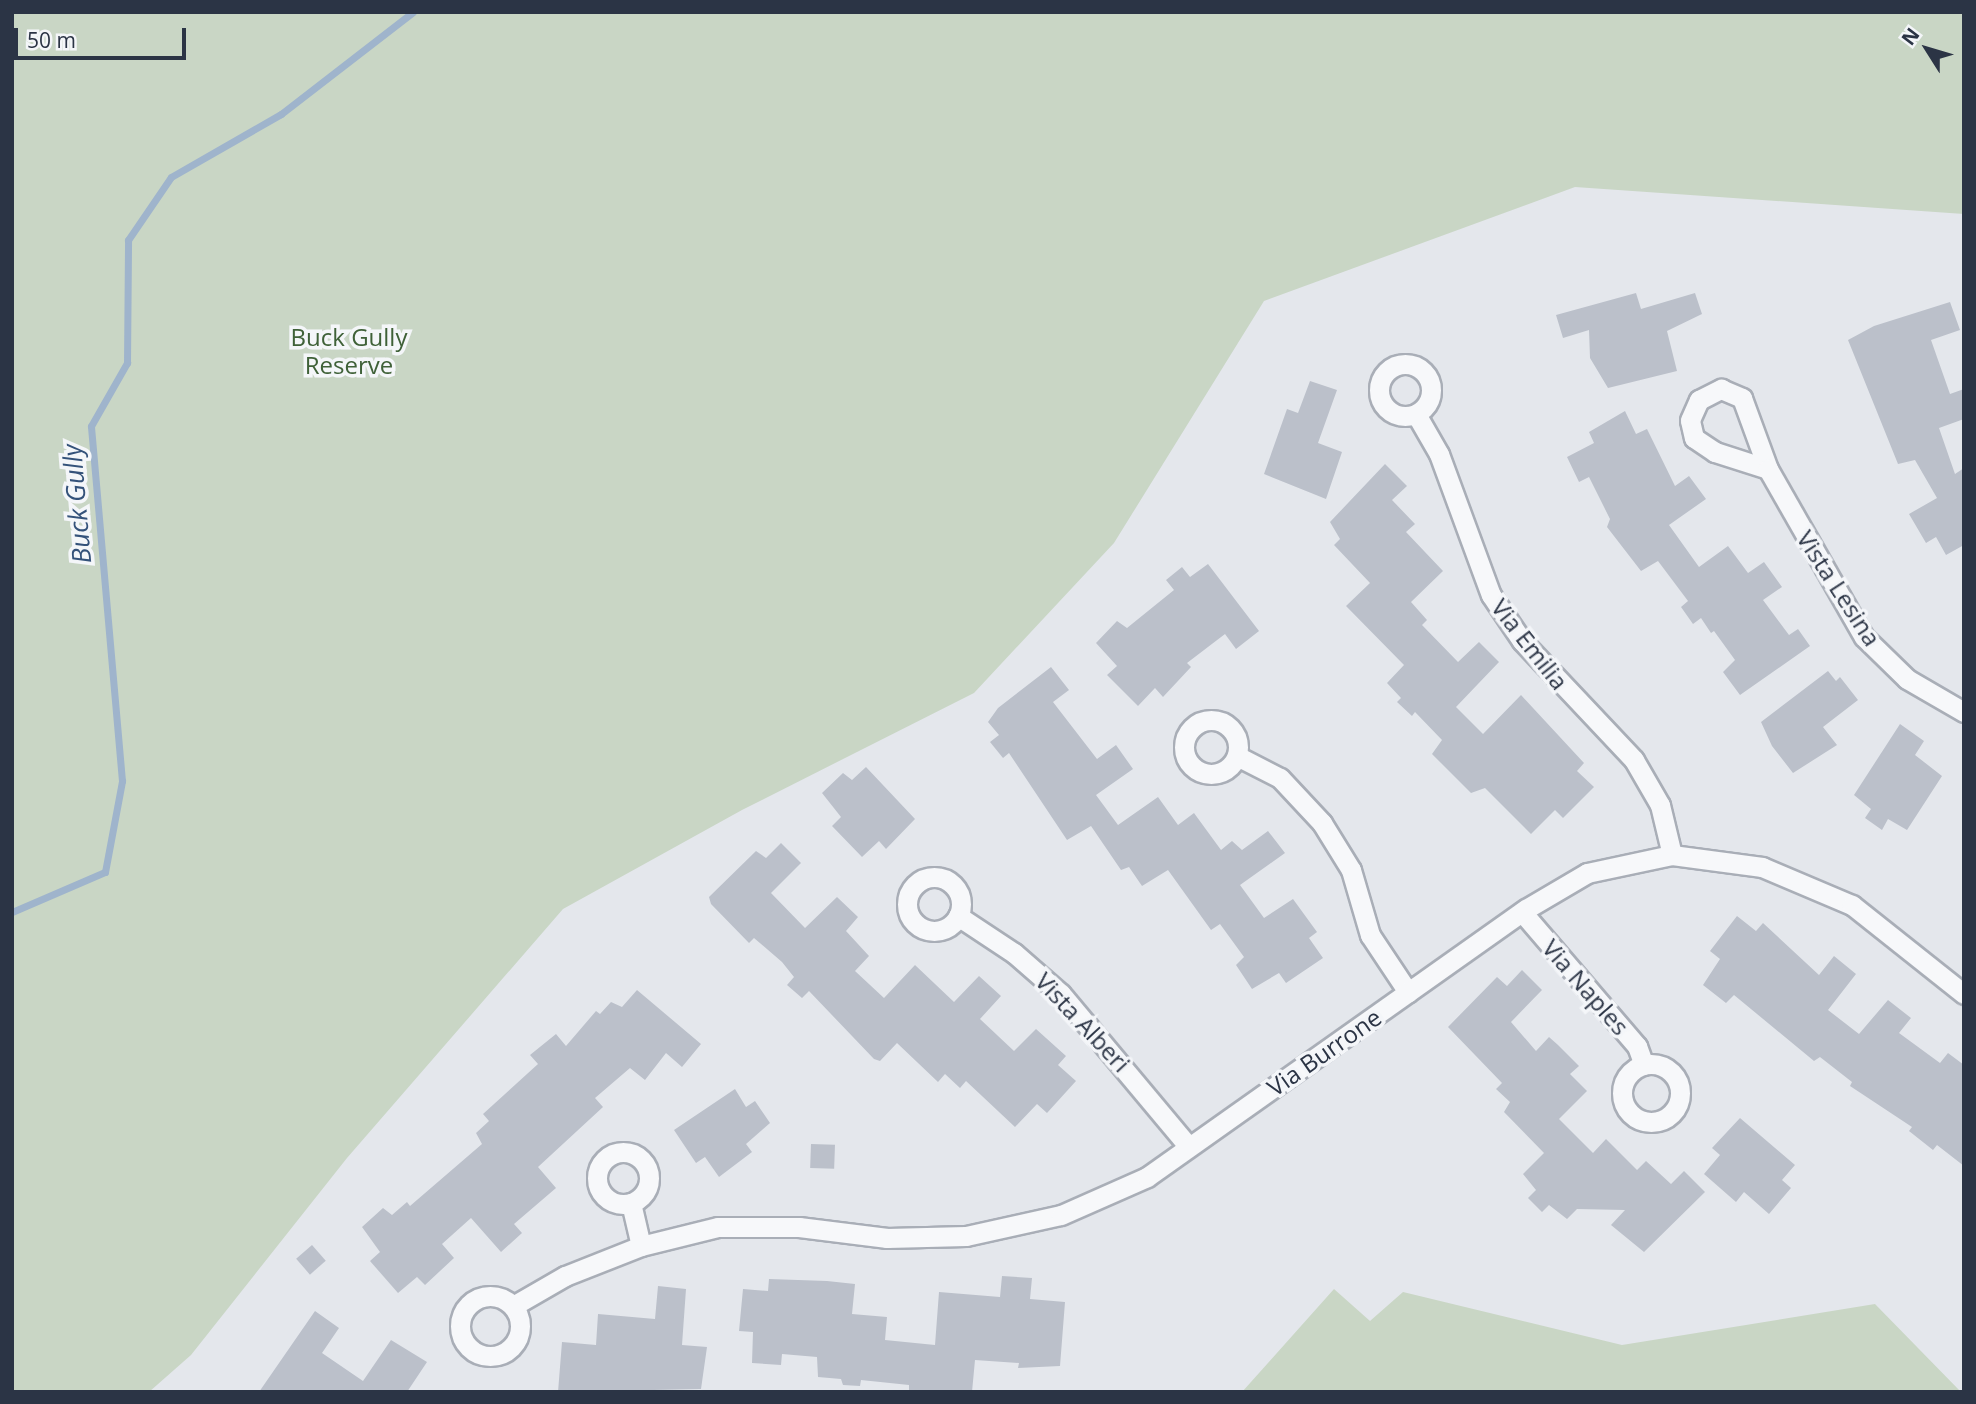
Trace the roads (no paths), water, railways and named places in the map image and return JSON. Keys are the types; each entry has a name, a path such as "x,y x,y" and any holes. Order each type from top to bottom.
{"street":[{"name":"Vista Lesina","path":"1768,469 1715,452 1695,438 1690,420 1699,400 1721,389 1742,398 1768,469 1864,637 1907,679 1964,712"},
{"name":"Via Emilia","path":"1416,414 1439,454 1491,595 1522,641 1634,760 1660,805 1672,855"},
{"path":"1237,756 1280,778 1322,823 1351,870 1370,935 1408,992"},
{"name":"Via Burrone","path":"513,1306 565,1276 641,1246 718,1227 799,1227 887,1238 966,1236 1060,1215 1147,1177 1522,912 1587,873 1672,855 1762,867 1852,905 1964,994"},
{"name":"Via Naples","path":"1522,912 1637,1046 1644,1065"},
{"name":"Vista Alberi","path":"958,916 1014,953 1061,994 1189,1147"},
{"path":"631,1203 641,1246"}],"waterway":[{"name":"Buck Gully","path":"12,912 105,872 122,781 91,426 127,363 128,240 171,177 281,114 413,12"}],"park label":[{"name":"Buck Gully Reserve","path":"349,351"}]}
